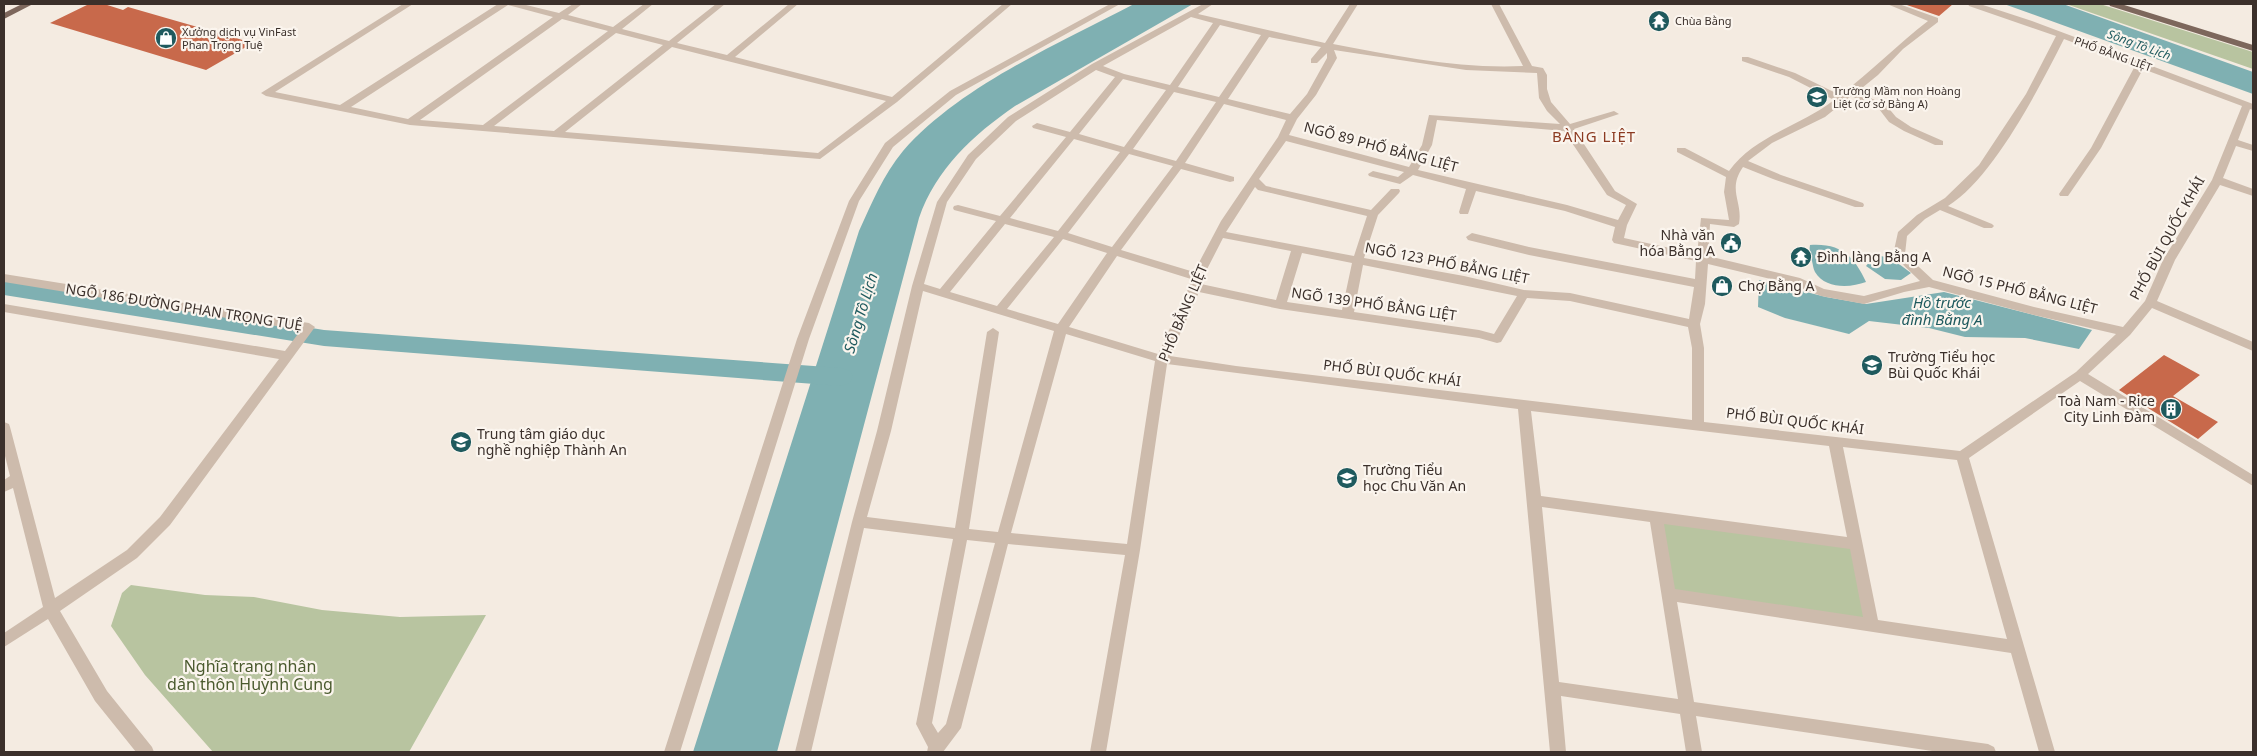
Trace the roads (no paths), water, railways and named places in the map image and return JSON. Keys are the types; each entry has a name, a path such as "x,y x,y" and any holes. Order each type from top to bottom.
{"main road":[{"path":"4,16 28,4"},
{"path":"2113,4 2253,48"}],"street":[{"path":"409,4 266,93 410,122 820,156 894,100 1004,4"},
{"path":"342,109 504,4"},
{"path":"512,4 894,100"},
{"path":"410,122 578,4"},
{"path":"485,128 648,4"},
{"path":"556,134 721,4"},
{"path":"729,58 794,4"},
{"path":"672,752 803,339 854,201 889,145 952,93 1116,4"},
{"path":"803,752 859,522 884,431 918,286 942,202 972,157 1012,119 1095,66 1192,15 1209,4"},
{"name":"PHỐ BẰNG LIỆT","path":"1098,752 1133,550 1162,359 1219,234 1283,137 1292,118 1311,95 1332,58 1331,52 1327,47 1354,4"},
{"path":"1495,4 1529,69"},
{"path":"1698,425 1698,348 1694,324 1703,260 1705,220 1734,224 1735,217 1729,192 1730,176 1741,162 1768,141 1820,115 1875,73 1903,45 1935,20 1891,4"},
{"name":"PHỐ BẰNG LIỆT","path":"1972,4 2141,64 2250,106"},
{"path":"1192,15 1327,47 1439,64 1494,70 1540,70 1542,73 1543,96 1552,112 1561,118 1591,160 1611,193 1632,204 1621,225 1618,240 1703,260"},
{"path":"998,311 1062,235 1174,89 1218,22"},
{"path":"993,332 961,534 924,724 936,749 953,728 1002,538 1061,329 1114,252 1179,165 1267,33"},
{"path":"1929,283 1899,255 1902,235 1921,217 1949,200 1983,167 2032,94 2061,36"},
{"path":"1314,61 1327,47"},
{"path":"1745,59 1792,75 1840,99"},
{"path":"2064,194 2089,161 2099,141 2115,117 2141,64"},
{"path":"1095,66 1121,76 1292,118"},
{"path":"942,294 1002,219 1073,137 1121,76"},
{"path":"1850,92 1883,107 1886,113 1900,125 1939,143"},
{"name":"PHỐ BÙI QUỐC KHÁI","path":"918,286 1162,359 1962,456 2080,375 2126,332 2150,303 2170,260 2217,180 2232,141 2250,106"},
{"path":"1373,174 1400,181 1413,171 1430,140 1433,117 1567,128 1614,114"},
{"path":"1037,126 1230,179"},
{"name":"NGÕ 89 PHỐ BẰNG LIỆT","path":"1283,137 1472,187 1567,208 1621,225"},
{"path":"2232,141 2253,148"},
{"path":"1681,150 1730,176"},
{"path":"1741,162 1859,206"},
{"path":"1254,180 1262,188 1373,214"},
{"path":"2217,180 2253,193"},
{"name":"NGÕ 89 PHỐ BẰNG LIỆT","path":"1464,212 1472,187"},
{"path":"1347,315 1358,260 1373,214 1395,191"},
{"path":"1939,206 1988,226"},
{"name":"NGÕ 139 PHỐ BẰNG LIỆT","path":"958,208 1062,235 1196,282 1280,306 1479,334 1497,339 1524,294"},
{"name":"NGÕ 123 PHỐ BẰNG LIỆT","path":"1219,234 1464,280 1524,294 1570,297 1694,324"},
{"path":"1472,237 1529,251 1700,284"},
{"path":"1280,306 1297,250"},
{"name":"NGÕ 15 PHỐ BẰNG LIỆT","path":"1703,260 1796,281 1821,292 1864,300 1903,288 1929,283 2034,311 2126,332"},
{"name":"NGÕ 186 ĐƯỜNG PHAN TRỌNG TUỆ","path":"4,278 309,327 165,521 132,554 4,641"},
{"path":"2150,303 2253,347"},
{"path":"4,308 289,356"},
{"path":"2080,375 2253,481"},
{"path":"1524,404 1536,501 1558,752"},
{"path":"4,427 51,610 101,696 146,752"},
{"path":"1835,442 1872,625"},
{"path":"1962,456 2047,752"},
{"path":"4,487 18,478"},
{"path":"1536,501 1855,544"},
{"path":"1656,517 1694,752"},
{"path":"859,522 961,534 1133,550"},
{"path":"1668,594 2016,646"},
{"path":"1552,688 1988,752"}],"water":[{"name":"Sông Tô Lịch","path":"1134,4 1193,4 1015,106 971,141 958,154 935,184 919,218 777,752 693,752 859,231 884,179 903,151 952,106 1011,68"},
{"name":"Sông Tô Lịch","path":"2004,4 2063,4 2253,72 2253,94"},
{"path":"1810,245 1830,246 1845,253 1857,265 1866,282 1838,286 1825,282 1814,271"},
{"path":"1875,255 1891,258 1911,273 1901,280 1885,279 1866,266"},
{"name":"Hồ trước đình Bằng A","path":"1759,280 1826,297 1866,304 1944,292 2092,330 2079,349 2025,338 1965,337 1929,328 1869,321 1849,334 1785,318 1758,307"}],"waterway":[{"path":"4,287 324,338 841,377"}],"place":[{"name":"Chùa Bằng","path":"1659,21"},
{"name":"Xưởng dịch vụ VinFast Phan Trọng Tuệ","path":"166,38"},
{"name":"Trường Mầm non Hoàng Liệt (cơ sở Bằng A)","path":"1817,97"},
{"name":"Nhà văn hóa Bằng A","path":"1731,243"},
{"name":"Đình làng Bằng A","path":"1801,257"},
{"name":"Chợ Bằng A","path":"1722,286"},
{"name":"Trường Tiểu học Bùi Quốc Khái","path":"1872,365"},
{"name":"Toà Nam - Rice City Linh Đàm","path":"2171,409"},
{"name":"Trung tâm giáo dục nghề nghiệp Thành An","path":"461,442"},
{"name":"Trường Tiểu học Chu Văn An","path":"1347,478"}],"district":[{"name":"BÀNG LIỆT","path":"1594,137"}],"park label":[{"name":"Nghĩa trang nhân dân thôn Huỳnh Cung","path":"250,675"}]}
